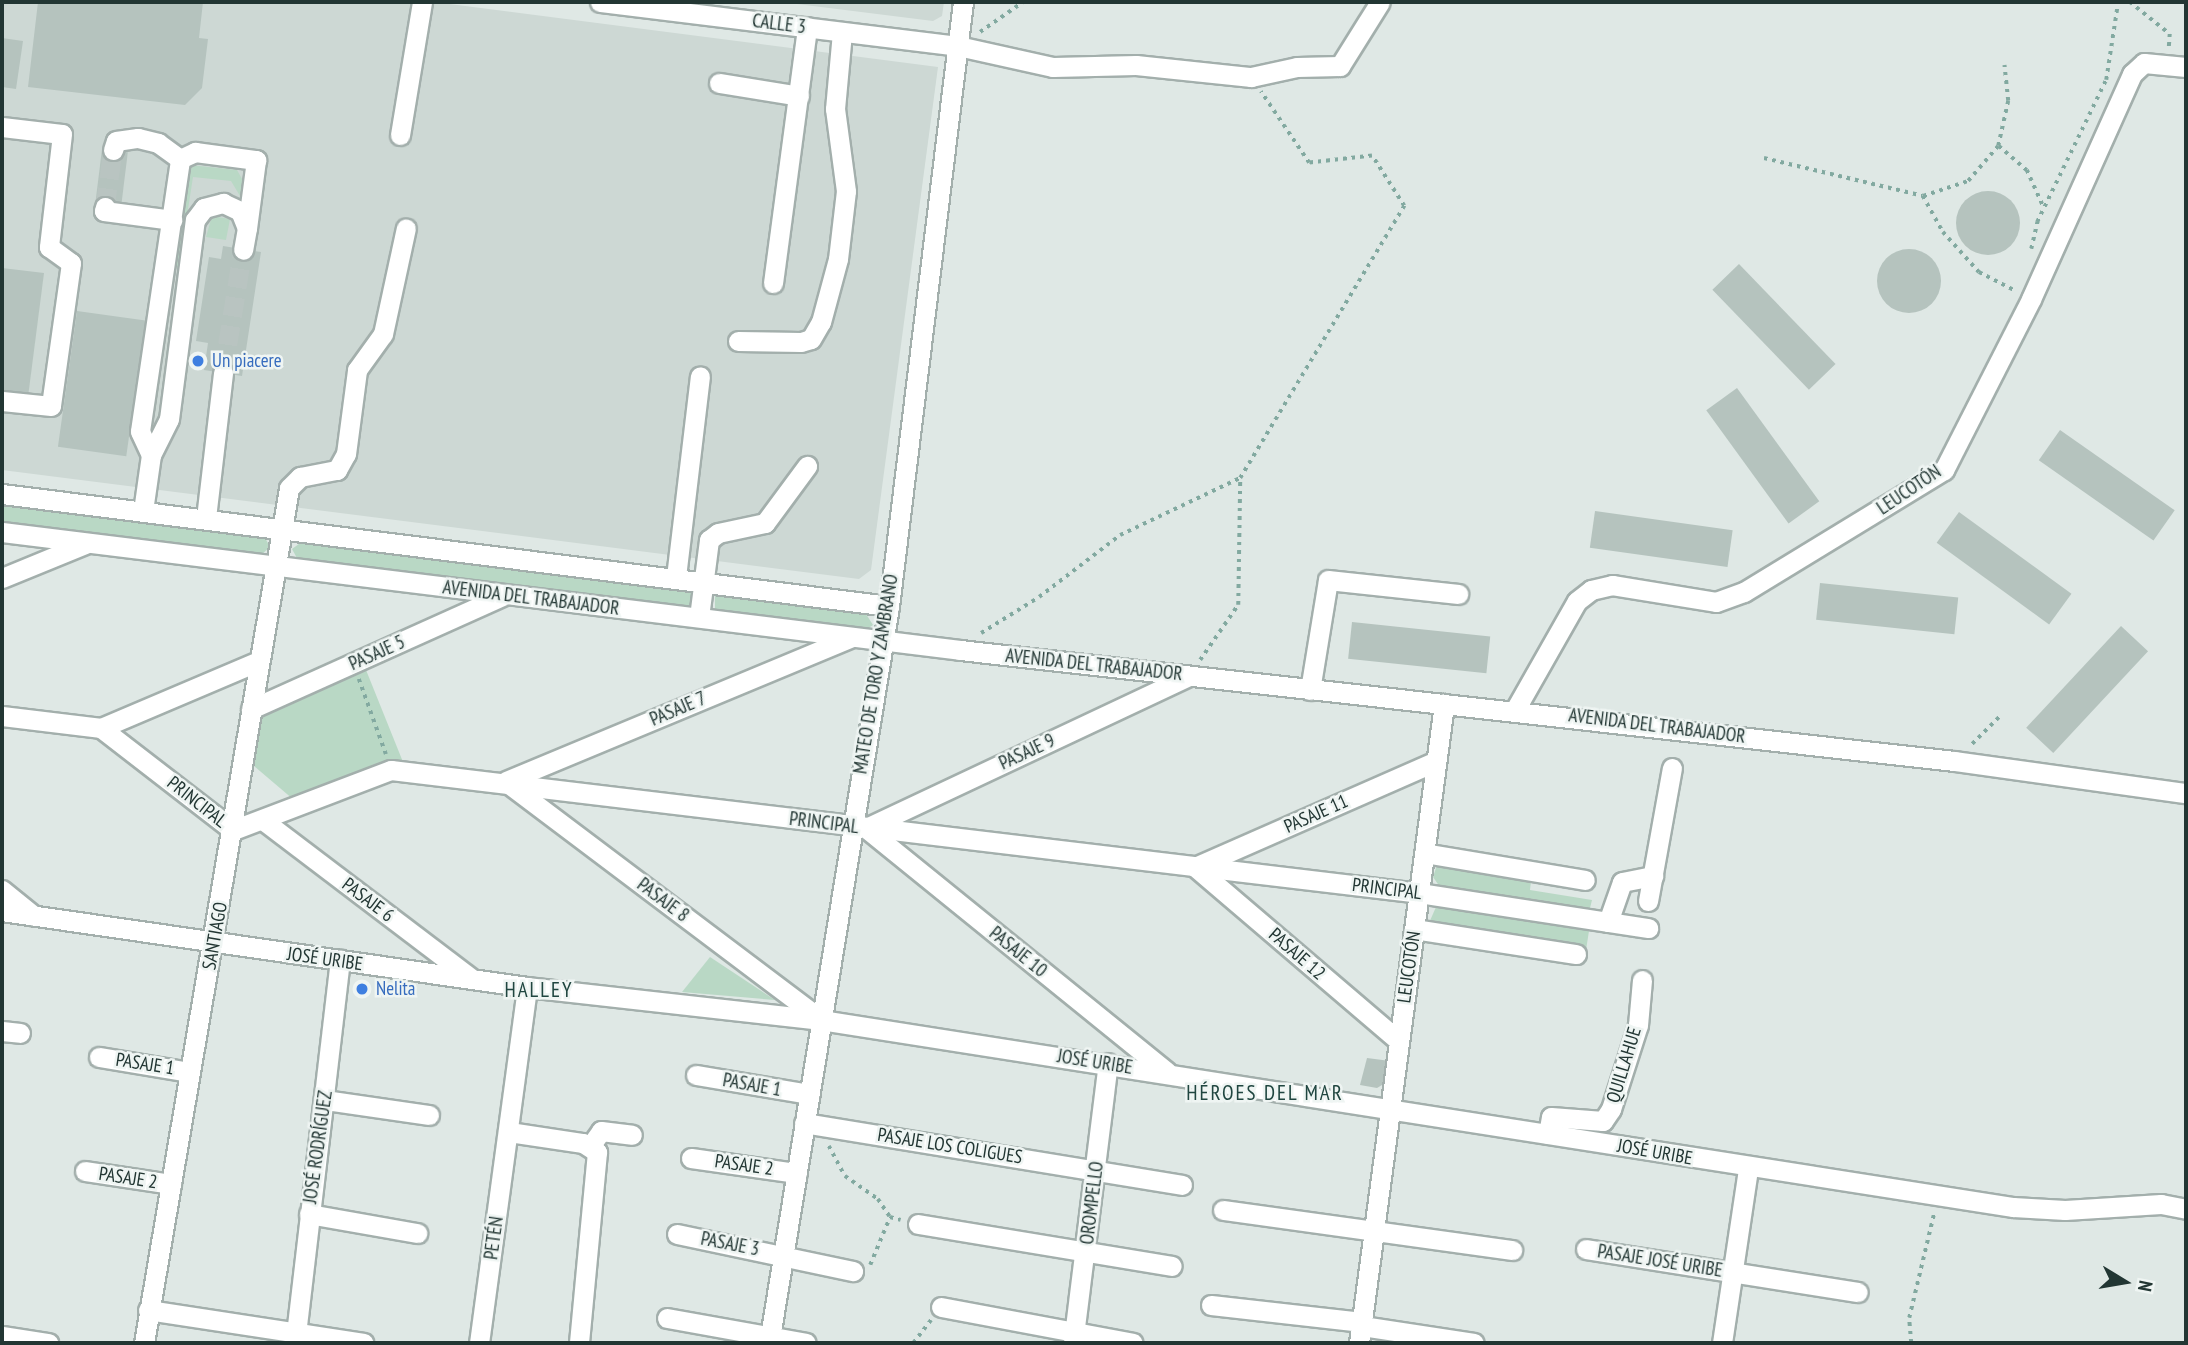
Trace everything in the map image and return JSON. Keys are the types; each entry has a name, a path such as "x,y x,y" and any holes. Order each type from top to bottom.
{"street":[{"path":"400,135 422,2"},
{"name":"CALLE 3","path":"600,2 754,11 807,27 958,46 1053,68 1136,65 1251,77 1297,67 1340,66 1380,2"},
{"name":"MATEO DE TORO Y ZAMBRANO","path":"770,1339 821,1020 859,827 881,640 889,606 963,2"},
{"path":"773,283 807,27"},
{"path":"738,341 801,342 811,339 821,322 838,259 846,191 835,109 842,32"},
{"name":"LEUCOTÓN","path":"1515,710 1577,601 1591,590 1612,585 1716,602 1744,592 1944,470 2022,295 2132,74 2144,63 2177,66"},
{"path":"719,83 799,96"},
{"path":"2,127 62,134 49,247 71,263 51,406 2,401"},
{"path":"113,150 116,141 138,138 158,143 180,159"},
{"path":"180,159 195,152 256,160 243,250"},
{"path":"151,455 140,431 180,159"},
{"path":"143,511 151,455 169,419 195,220 209,205 223,202 240,211 247,228"},
{"path":"105,207 104,211 172,220"},
{"name":"SANTIAGO","path":"144,1343 214,945 289,488 300,477 337,470 346,454 357,370 383,334 406,228"},
{"path":"206,519 223,373"},
{"path":"676,577 700,376"},
{"path":"699,617 709,540 718,533 765,523 807,466"},
{"name":"AVENIDA DEL TRABAJADOR","path":"2,494 705,580 889,606"},
{"name":"AVENIDA DEL TRABAJADOR","path":"2,532 960,650 1954,761 2186,793"},
{"path":"2,578 85,544"},
{"path":"1310,691 1328,580 1458,594"},
{"name":"PASAJE 5","path":"251,709 503,595"},
{"name":"PASAJE 7","path":"505,781 851,637"},
{"path":"2,716 101,728 260,661"},
{"name":"PASAJE 9","path":"859,827 1189,676"},
{"name":"LEUCOTÓN","path":"1361,1330 1444,704"},
{"name":"PRINCIPAL","path":"101,728 233,830 264,821 391,770 505,781 859,827 1419,893 1648,928"},
{"name":"PASAJE 11","path":"1195,866 1436,761"},
{"path":"1647,901 1672,768"},
{"name":"PASAJE 8","path":"505,781 821,1020"},
{"name":"PASAJE 6","path":"264,821 472,980"},
{"name":"PASAJE 10","path":"859,827 1170,1075"},
{"name":"PRINCIPAL","path":"1424,853 1585,880"},
{"name":"PASAJE 12","path":"1195,866 1399,1041"},
{"path":"1599,921 1622,882 1653,877"},
{"path":"2,890 34,916"},
{"name":"JOSÉ URIBE","path":"2,911 214,945 340,960 527,988 821,1020 1108,1063 1170,1075 1548,1133 1748,1168 2013,1208 2064,1210 2161,1204 2186,1209"},
{"name":"PRINCIPAL","path":"1414,929 1576,954"},
{"name":"JOSÉ RODRÍGUEZ","path":"296,1334 340,960"},
{"name":"QUILLAHUE","path":"1548,1133 1551,1117 1603,1121 1611,1109 1638,1025 1642,980"},
{"name":"PETÉN","path":"479,1343 527,988"},
{"name":"PASAJE 1","path":"99,1057 190,1072"},
{"name":"OROMPELLO","path":"1073,1337 1108,1063"},
{"name":"PASAJE 1","path":"696,1075 809,1094"},
{"path":"325,1100 429,1115"},
{"name":"PASAJE LOS COLIGUES","path":"804,1123 1182,1185"},
{"path":"591,1145 601,1131 632,1135"},
{"path":"509,1132 591,1145"},
{"path":"579,1343 599,1161 591,1145"},
{"name":"PASAJE 2","path":"691,1158 797,1173"},
{"name":"PASAJE JOSÉ URIBE","path":"1722,1343 1748,1168"},
{"name":"PASAJE 2","path":"85,1171 171,1184"},
{"path":"1223,1210 1511,1250"},
{"path":"309,1214 417,1233"},
{"path":"918,1224 1172,1266"},
{"name":"PASAJE 3","path":"677,1234 783,1254 853,1271"},
{"name":"PASAJE JOSÉ URIBE","path":"1586,1249 1858,1292"},
{"path":"1211,1305 1361,1330 1474,1343"},
{"path":"941,1307 1073,1337 1133,1343"},
{"path":"148,1310 363,1343"},
{"path":"667,1318 770,1339 806,1343"},
{"path":"2,1336 48,1343"}],"path":[{"path":"958,46 1023,2"},
{"path":"2026,260 2044,208 2106,80 2118,2"},
{"path":"2130,2 2170,34 2177,66"},
{"path":"1764,158 1923,196 1968,181 1998,146 2008,101 2004,65"},
{"path":"1189,676 1238,605 1240,478 1404,206 1372,156 1309,163 1251,77"},
{"path":"1998,146 2027,170 2044,208"},
{"path":"1923,196 1943,232 1979,272 2022,295"},
{"path":"2018,280 2022,295"},
{"path":"960,650 1119,535 1240,478"},
{"path":"354,663 391,770"},
{"path":"1954,761 2000,716"},
{"path":"828,1126 829,1152 845,1176 878,1199 890,1217 918,1224"},
{"path":"1911,1343 1909,1318 1935,1215 1923,1194"},
{"path":"853,1271 866,1274 890,1217"},
{"path":"913,1343 941,1307"}],"shaded area":[{"path":"2,2 434,2 938,67 871,570 859,579 2,470"},
{"path":"781,2 944,2 942,16 933,21"}],"green space":[{"path":"190,165 237,170 246,186 243,201 231,181 193,177 179,268 173,266 186,168"},
{"path":"212,216 230,219 226,240 206,237"},
{"path":"2,501 264,536 270,547 261,555 2,521"},
{"path":"303,541 690,591 694,600 687,609 298,560 292,549"},
{"path":"715,594 866,614 873,625 867,629 715,611"},
{"path":"364,665 403,762 294,800 254,766 261,713"},
{"path":"1437,865 1531,881 1530,890 1592,900 1589,912 1440,887 1433,877"},
{"path":"1436,907 1589,931 1586,950 1435,927 1429,923"},
{"path":"710,957 775,1000 682,992"}],"building":[{"path":"38,2 203,2 199,38 208,39 202,88 185,105 28,87"},
{"path":"2,38 23,41 16,89 2,87"},
{"path":"102,149 128,152 121,209 95,206"},
{"path":"1988,191 2000,193 2011,200 2018,211 2018,235 2011,246 2000,253 1988,255 1976,253 1965,246 1958,235 1956,223 1958,211 1965,200 1976,193"},
{"path":"223,246 261,252 242,376 204,370 208,343 196,341 209,257 221,259"},
{"path":"1909,249 1921,251 1932,258 1939,269 1939,293 1932,304 1921,311 1909,313 1897,311 1886,304 1879,293 1877,281 1879,269 1886,258 1897,251"},
{"path":"1739,264 1836,364 1809,390 1712,290"},
{"path":"2,268 44,273 28,397 2,393"},
{"path":"77,311 145,321 126,456 58,447"},
{"path":"1737,388 1819,501 1789,524 1706,410"},
{"path":"2060,430 2175,510 2153,541 2039,460"},
{"path":"1595,511 1733,530 1727,567 1590,548"},
{"path":"1959,512 2071,594 2049,624 1937,543"},
{"path":"1820,583 1958,598 1954,634 1816,620"},
{"path":"1352,622 1490,637 1486,673 1348,659"},
{"path":"2121,626 2148,651 2053,753 2026,728"},
{"path":"1367,1058 1390,1061 1387,1082 1377,1088 1360,1085"}],"tunnel":[{"path":"105,207 113,150"},
{"path":"223,373 243,250"}],"place":[{"name":"Un piacere","path":"198,361"},
{"name":"Nelita","path":"362,989"}],"district":[{"name":"HALLEY","path":"539,990"},
{"name":"HÉROES DEL MAR","path":"1265,1093"}]}
